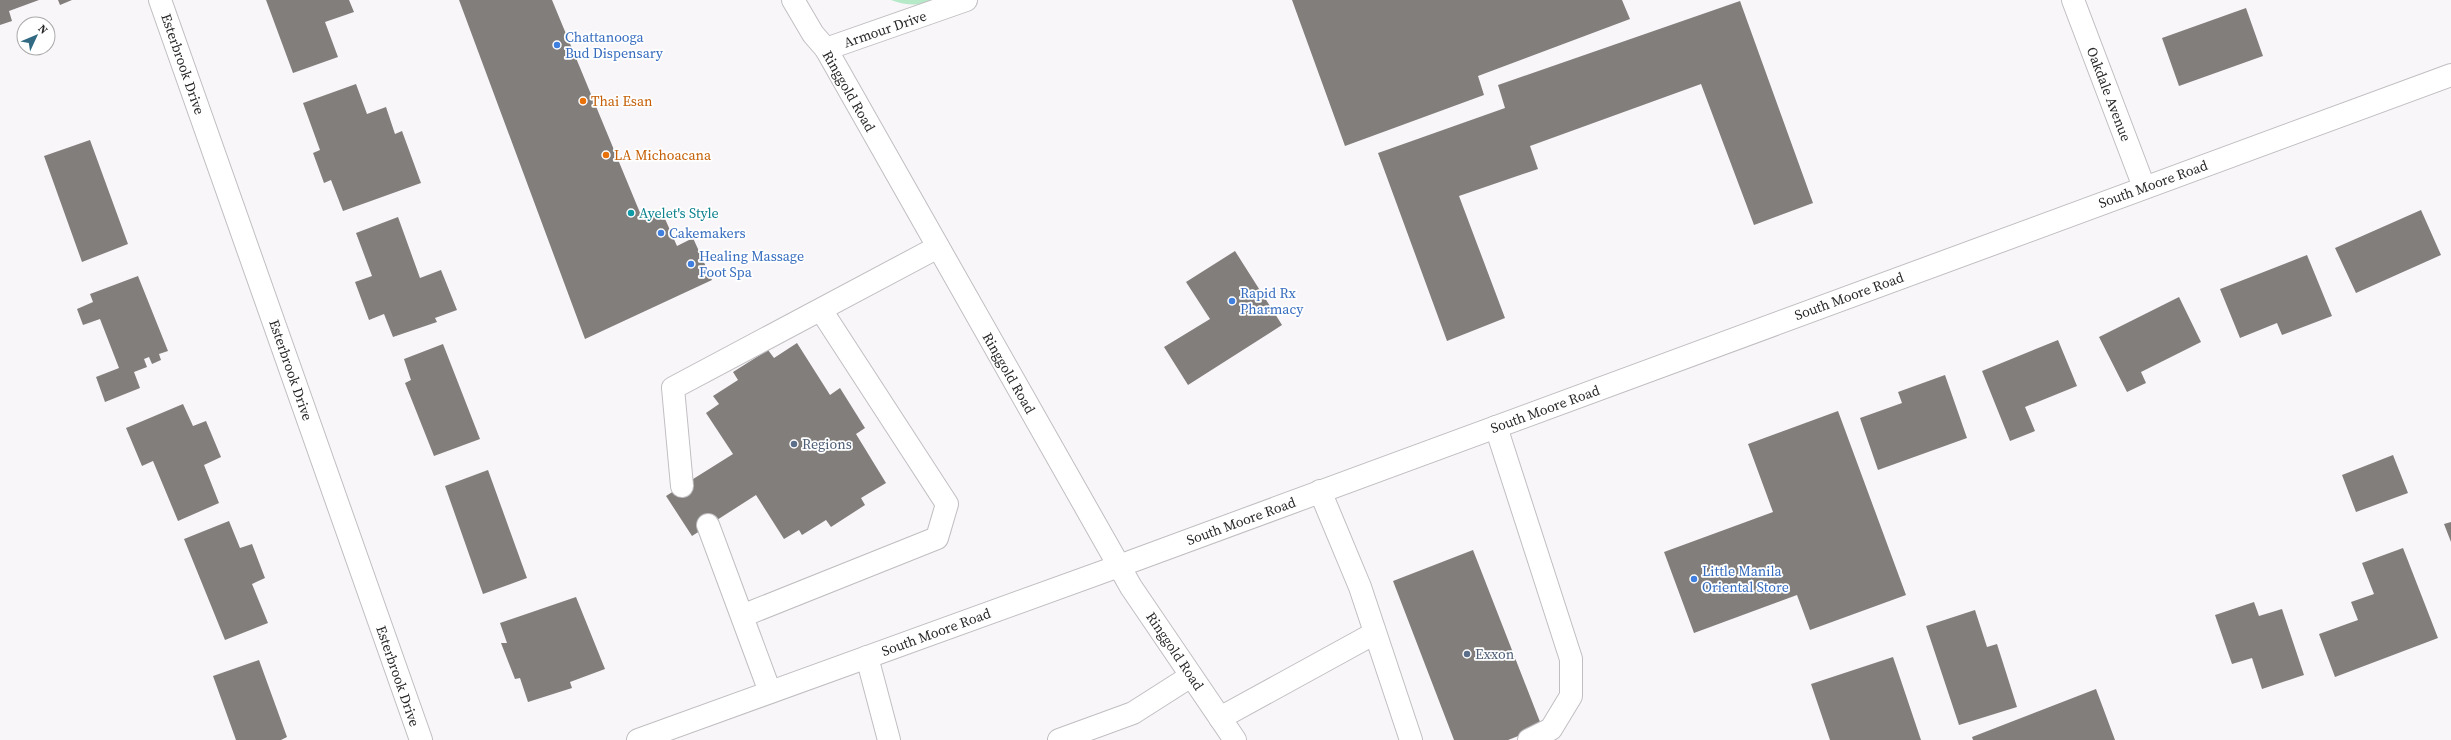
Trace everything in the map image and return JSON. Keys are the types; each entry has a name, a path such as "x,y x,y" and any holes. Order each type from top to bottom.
{"main road":[{"name":"Esterbrook Drive","path":"160,0 421,740"},
{"name":"Ringgold Road","path":"793,0 826,49 1119,566 1235,740"},
{"name":"Armour Drive","path":"826,49 966,0"},
{"name":"Oakdale Avenue","path":"2073,0 2144,187"},
{"name":"South Moore Road","path":"638,740 1119,566 2451,75"},
{"path":"682,486 673,388 938,247"},
{"path":"742,616 938,538 947,504 821,310"},
{"path":"1496,427 1571,659 1571,696 1552,729 1529,740"},
{"path":"1320,492 1360,587 1411,740"},
{"path":"708,526 770,692"},
{"path":"1220,718 1375,633"},
{"path":"867,657 889,740"},
{"path":"1060,740 1133,713 1191,676"}],"green space":[{"path":"891,0 937,0 914,4"}],"building":[{"path":"0,0 39,0 9,11 12,21 0,25"},
{"path":"58,0 72,0 60,5"},
{"path":"266,0 349,0 354,12 325,22 338,57 293,73"},
{"path":"459,0 552,0 643,220 662,212 677,246 693,238 712,280 585,339"},
{"path":"1292,0 1622,0 1630,19 1478,76 1484,95 1345,146"},
{"path":"1740,1 1813,203 1754,225 1701,84 1530,146 1538,169 1459,196 1505,318 1447,341 1378,153 1505,108 1498,85"},
{"path":"2246,8 2263,56 2179,86 2162,38"},
{"path":"356,84 367,114 386,107 395,134 402,131 421,183 343,211 331,180 324,183 313,153 320,150 303,103"},
{"path":"90,140 128,244 82,262 44,156"},
{"path":"2421,210 2441,255 2356,293 2335,248"},
{"path":"398,217 420,278 441,270 457,310 435,318 437,322 393,337 384,314 369,320 355,282 372,276 356,233"},
{"name":"Rapid Rx Pharmacy","path":"1235,251 1282,325 1188,385 1164,347 1210,319 1186,282"},
{"path":"2307,255 2332,316 2282,335 2277,323 2240,338 2220,289"},
{"path":"138,276 168,351 159,354 161,360 152,364 149,357 144,359 147,367 134,372 140,388 105,402 96,377 119,368 100,319 83,325 77,309 93,302 90,294"},
{"path":"2179,297 2201,342 2141,372 2146,383 2127,392 2099,337"},
{"path":"2058,340 2077,386 2025,407 2035,431 2010,441 1982,371"},
{"name":"Regions","path":"797,343 830,395 840,388 865,428 856,434 886,483 861,498 865,505 831,527 826,520 802,535 799,530 784,539 756,495 692,536 666,496 733,454 706,413 719,404 713,396 738,380 733,372 768,350 774,358"},
{"path":"443,344 480,439 434,456 405,383 411,380 404,359"},
{"path":"1945,375 1967,438 1878,470 1860,418 1902,403 1898,392"},
{"path":"183,404 193,426 206,421 221,457 204,465 219,503 178,521 153,461 142,466 126,428"},
{"path":"1838,411 1906,595 1810,630 1797,595 1694,633 1664,552 1773,512 1748,444"},
{"path":"2393,455 2408,493 2356,512 2342,475"},
{"path":"488,470 527,578 483,594 445,486"},
{"path":"229,521 240,548 252,544 265,578 252,584 268,623 225,640 184,539"},
{"path":"2451,522 2451,542 2444,524"},
{"path":"2403,548 2438,638 2335,677 2319,634 2358,620 2351,602 2374,594 2362,563"},
{"name":"Exxon","path":"1473,550 1542,727 1508,740 1454,740 1393,581"},
{"path":"576,597 605,669 570,682 572,688 528,702 520,678 515,679 501,643 507,643 500,623"},
{"path":"2254,602 2259,616 2282,609 2304,675 2262,689 2252,658 2232,664 2215,615"},
{"path":"1975,610 1987,647 1997,644 2017,707 1959,725 1926,626"},
{"path":"1893,657 1921,740 1830,740 1811,684"},
{"path":"259,660 287,737 281,740 236,740 213,676"},
{"path":"2096,689 2115,740 1973,740 1972,737"}],"place":[{"name":"Chattanooga Bud Dispensary","path":"557,45"},
{"name":"Thai Esan","path":"583,101"},
{"name":"LA Michoacana","path":"606,155"},
{"name":"Ayelet's Style","path":"631,213"},
{"name":"Cakemakers","path":"661,233"},
{"name":"Healing Massage Foot Spa","path":"691,264"},
{"name":"Rapid Rx Pharmacy","path":"1232,301"},
{"name":"Regions","path":"794,444"},
{"name":"Little Manila Oriental Store","path":"1694,579"},
{"name":"Exxon","path":"1467,654"}]}
